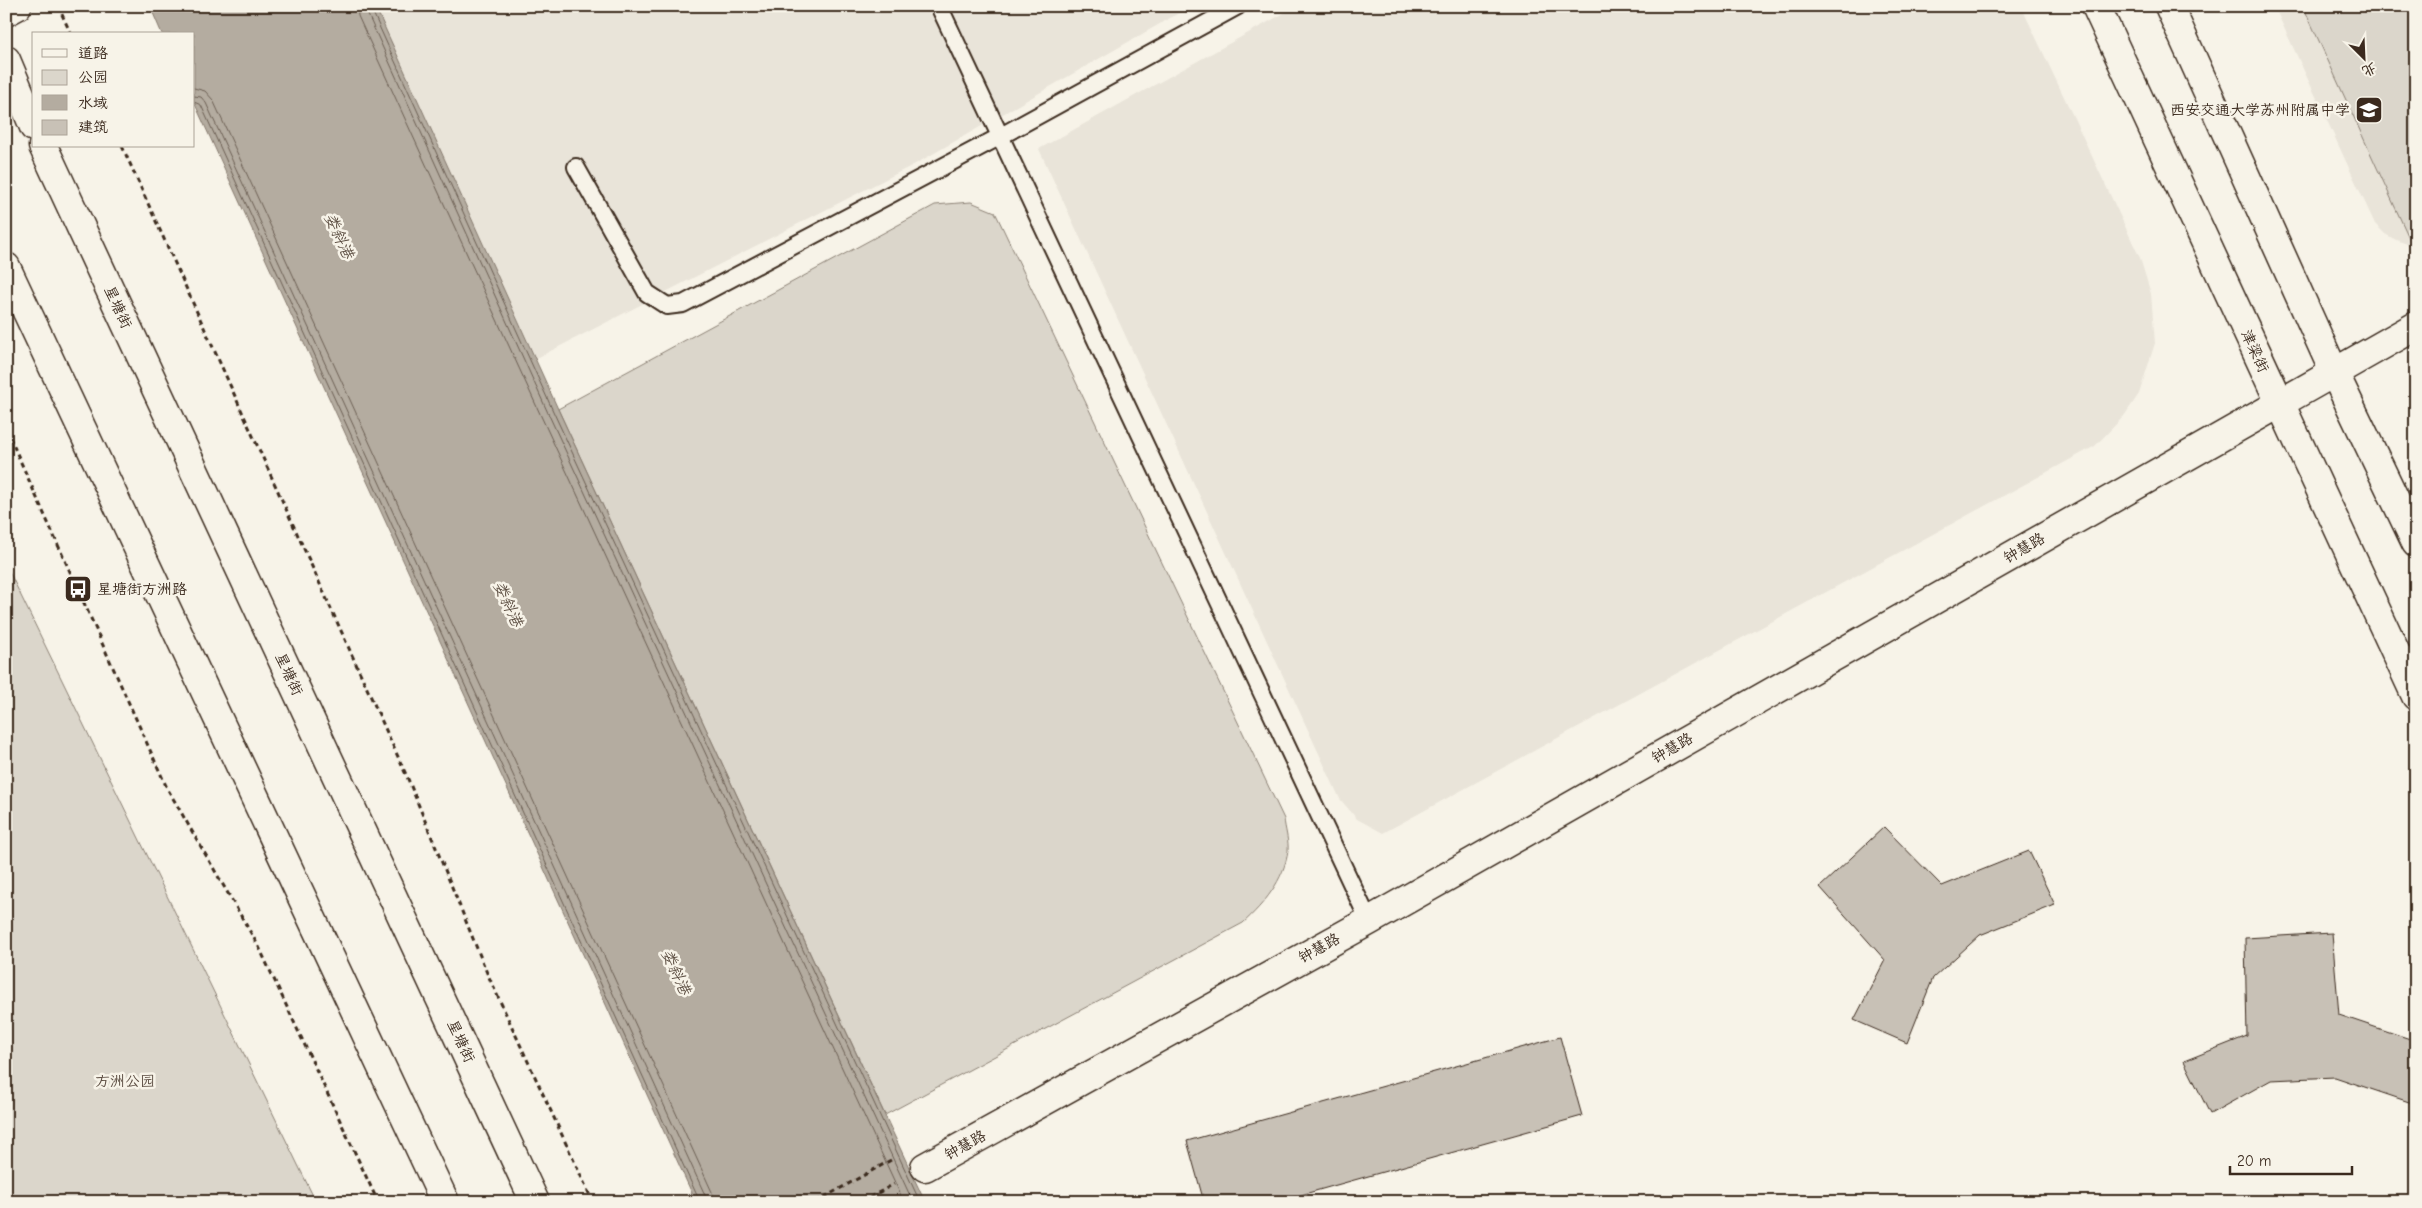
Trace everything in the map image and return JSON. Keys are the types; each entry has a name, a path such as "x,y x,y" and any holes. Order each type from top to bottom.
{"main road":[{"path":"6,12 17,6"},
{"name":"津梁街","path":"2096,6 2416,696"},
{"path":"2169,6 2334,372 2416,543"},
{"path":"6,60 32,122"},
{"name":"星塘街","path":"44,148 535,1202"},
{"path":"6,267 444,1202"},
{"name":"钟慧路","path":"925,1167 1369,920 2416,326"}],"lane":[{"path":"939,6 1369,920"},
{"path":"576,168 647,293 667,306 683,304 999,137 1238,6"}],"path":[{"path":"58,6 69,32"},
{"path":"123,148 408,779 487,973 593,1202"},
{"path":"6,429 167,788 259,947 378,1202"},
{"path":"816,1202 899,1156"}],"shaded area":[{"path":"375,6 1191,6 917,163 535,359"},
{"path":"1297,6 2021,6 2140,258 2151,294 2155,343 2139,394 2124,416 2095,446 1383,833 1357,819 1340,799 1039,149"},
{"name":"西安交通大学苏州附属中学","path":"2274,6 2416,6 2416,247 2385,234 2375,224"}],"green space":[{"name":"西安交通大学苏州附属中学","path":"2303,6 2416,6 2416,253"},
{"path":"971,202 995,212 1284,819 1288,851 1278,882 1265,900 1243,923 885,1115 558,409 935,205"},
{"name":"方洲公园","path":"6,565 316,1202 6,1202"}],"water":[{"name":"娄斜港","path":"150,6 375,6 558,409 925,1202 696,1202 195,104 195,32 161,32"}],"building":[{"path":"1884,827 1942,886 2029,851 2055,905 1980,935 1933,978 1907,1043 1854,1020 1885,960 1820,887"},
{"path":"2332,933 2339,1015 2416,1041 2416,1089 2412,1103 2335,1077 2271,1080 2210,1114 2184,1061 2247,1036 2245,938"},
{"path":"1560,1037 1582,1116 1276,1202 1204,1202 1187,1141"}],"place":[{"name":"西安交通大学苏州附属中学","path":"2369,110"},
{"name":"星塘街方洲路","path":"78,589"}]}
